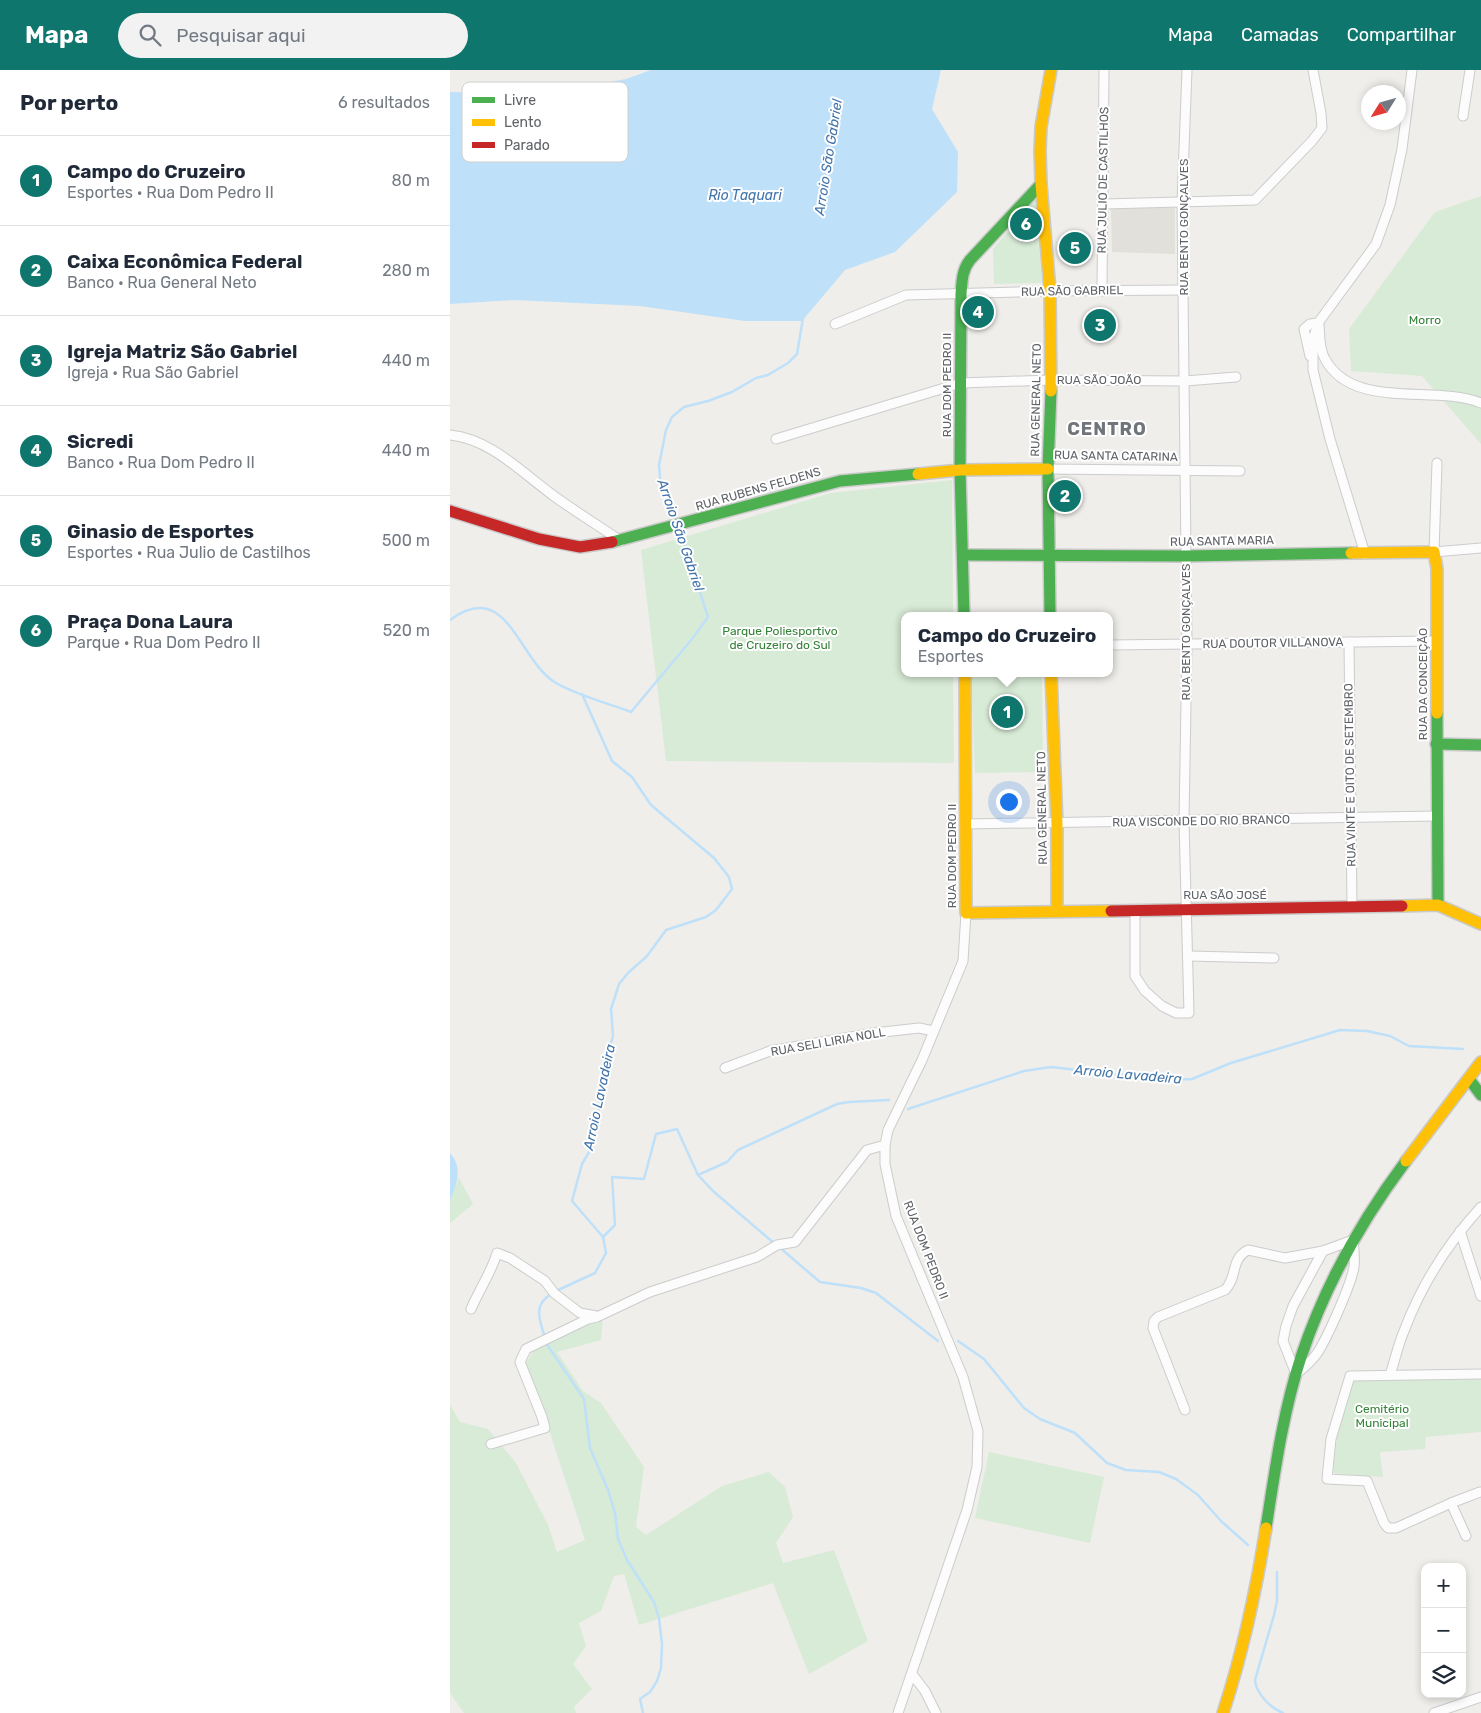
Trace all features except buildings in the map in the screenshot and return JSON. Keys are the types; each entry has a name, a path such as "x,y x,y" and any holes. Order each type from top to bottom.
{"main road":[{"name":"RUA GENERAL NETO","path":"1050,612 1048,469 1051,380 1050,291 1041,184 1041,127 1051,70"},
{"name":"RUA DOM PEDRO II","path":"964,612 960,470 962,273 965,266 1041,184"},
{"name":"RUA SANTA CATARINA","path":"960,470 1048,469"},
{"name":"RUA RUBENS FELDENS","path":"450,511 539,539 580,547 621,541 830,483 960,470"},
{"name":"RUA SANTA MARIA","path":"963,555 1186,556 1434,552"},
{"name":"RUA DA CONCEIÇÃO","path":"1434,552 1437,569 1436,816 1438,905"},
{"name":"RUA DOM PEDRO II","path":"964,677 966,913"},
{"name":"RUA GENERAL NETO","path":"1051,677 1057,911"},
{"path":"1436,744 1481,745"},
{"name":"RUA SÃO JOSÉ","path":"966,913 1188,908 1352,908 1438,905 1481,924"},
{"path":"1223,1713 1234,1680 1258,1582 1278,1447 1296,1374 1322,1303 1353,1240 1386,1191 1481,1062"},
{"path":"1468,1079 1481,1095"}],"street":[{"name":"RUA JULIO DE CASTILHOS","path":"1102,291 1104,70"},
{"name":"RUA BENTO GONÇALVES","path":"1135,910 1135,976 1145,991 1162,1006 1176,1014 1189,1013 1188,908 1184,821 1187,644 1182,202 1187,70"},
{"path":"1104,204 1255,200 1312,141 1322,128 1313,70"},
{"path":"1412,70 1402,149 1390,205 1376,244 1318,323 1321,350 1334,372 1357,387 1386,393 1456,396 1481,403"},
{"path":"1463,116 1470,70"},
{"name":"RUA SÃO GABRIEL","path":"835,324 906,295 1184,290"},
{"path":"1318,323 1310,324 1304,329 1308,352 1312,361 1330,439 1365,554"},
{"name":"RUA SÃO JOÃO","path":"776,439 961,383 1051,380 1185,381 1236,377"},
{"path":"450,435 462,436 479,442 555,497 621,541"},
{"name":"RUA DA CONCEIÇÃO","path":"1434,552 1437,463"},
{"name":"RUA SANTA CATARINA","path":"1048,469 1240,470"},
{"name":"RUA SANTA MARIA","path":"1434,552 1481,548"},
{"name":"RUA VINTE E OITO DE SETEMBRO","path":"1349,642 1352,908"},
{"name":"RUA DOUTOR VILLANOVA","path":"1113,645 1437,642"},
{"name":"RUA VISCONDE DO RIO BRANCO","path":"966,824 1351,819 1436,816"},
{"name":"RUA DOM PEDRO II","path":"898,1713 967,1510 977,1467 978,1431 963,1377 896,1216 886,1171 885,1145 888,1130 922,1060 963,961 966,913"},
{"path":"1189,956 1274,958"},
{"name":"RUA SELI LIRIA NOLL","path":"725,1068 770,1051 874,1033 918,1028 933,1031"},
{"path":"491,1444 545,1428 520,1362 526,1350 588,1319 650,1292 757,1257 777,1245 795,1242 867,1150 885,1145"},
{"path":"1390,1375 1418,1297 1460,1231 1481,1207"},
{"path":"1460,1231 1481,1296"},
{"path":"1185,1410 1153,1328 1154,1321 1158,1317 1226,1290 1232,1281 1238,1258 1248,1250 1285,1258 1323,1252 1353,1240 1354,1267 1333,1320 1318,1352 1296,1374 1283,1341 1286,1326 1298,1296 1323,1252"},
{"path":"471,1309 497,1254 510,1258 545,1281 554,1293 580,1313 597,1316"},
{"path":"1480,1492 1396,1528 1388,1528 1384,1523 1367,1481 1327,1479 1331,1439 1350,1376 1481,1374"},
{"path":"1451,1503 1466,1536"},
{"path":"912,1674 925,1691 936,1713"},
{"path":"1434,1713 1481,1697"}],"shaded area":[{"path":"1111,208 1175,208 1175,254 1112,252"}],"green space":[{"name":"Morro","path":"1481,196 1481,444 1422,376 1351,371 1349,329 1435,212"},
{"path":"1035,200 1042,283 994,284 993,249"},
{"name":"Parque Poliesportivo de Cruzeiro do Sul","path":"952,480 953,612 901,612 901,677 953,677 954,763 666,761 641,550 831,493"},
{"path":"971,677 1042,677 1043,772 975,773"},
{"path":"459,1178 473,1204 450,1223 450,1200"},
{"path":"603,1316 601,1340 557,1352 583,1391 601,1403 644,1467 636,1527 646,1535 722,1486 769,1472 785,1487 793,1517 776,1543 783,1563 834,1550 868,1641 809,1674 773,1583 639,1625 624,1574 614,1576 601,1611 579,1623 586,1646 573,1664 592,1689 574,1707 576,1713 464,1713 450,1693 450,1405 460,1422 488,1429 516,1463 548,1525 557,1552 585,1540 525,1364 535,1349"},
{"name":"Cemitério Municipal","path":"1481,1378 1481,1432 1426,1437 1425,1449 1380,1452 1383,1477 1333,1473 1337,1436 1352,1381"},
{"path":"989,1452 1104,1477 1090,1543 975,1518"}],"water":[{"name":"Rio Taquari","path":"651,70 941,70 932,109 958,152 957,192 895,252 845,270 802,321 745,321 640,306 514,300 450,304 450,92 462,92 462,162 628,162 628,82 610,82 626,79"},
{"path":"450,1153 454,1158 458,1176 450,1200"}],"waterway":[{"name":"Arroio São Gabriel","path":"677,523 660,478 659,465 666,430 672,417 684,407 732,392 788,363 797,354 803,318"},
{"name":"Arroio São Gabriel","path":"450,620 470,609 486,609 499,615 543,672 556,683 584,696 631,712 708,617 679,528"},
{"name":"Arroio Lavadeira","path":"582,694 612,761 632,777 651,805 714,858 729,877 732,889 716,910 706,917 666,930 647,956 619,984 611,1009 613,1036 606,1060 596,1126 589,1152 582,1164 572,1201 603,1237 615,1225 612,1177 644,1179 656,1134 677,1129 698,1175 713,1191 775,1244"},
{"name":"Arroio Lavadeira","path":"908,1109 1024,1071 1051,1067 1165,1080 1192,1079 1231,1063 1340,1030 1367,1031 1390,1036 1409,1046 1463,1049"},
{"name":"Arroio Lavadeira","path":"698,1175 727,1162 738,1150 837,1104 889,1100"},
{"path":"556,1291 595,1273 606,1253 603,1237"},
{"path":"779,1247 820,1282 861,1288 876,1293 938,1341"},
{"path":"545,1338 539,1308 541,1303 551,1294"},
{"path":"958,1341 984,1359 1024,1408 1040,1419 1075,1433 1107,1463 1126,1470 1159,1472 1176,1479 1198,1495 1221,1521 1248,1545"},
{"path":"546,1343 584,1399 590,1448 608,1490 615,1513 618,1539 627,1560 654,1602 659,1618 662,1644 661,1668 657,1681 650,1692 640,1699 643,1713"},
{"path":"1277,1572 1277,1601 1255,1680 1264,1700 1273,1708 1283,1713"}],"traffic: fast":[{"path":"964,612 960,470 961,294 963,276 970,260 1041,184"},
{"path":"1050,612 1048,469 1051,391"},
{"path":"612,542 840,481 918,474"},
{"path":"963,555 1186,556 1351,553"},
{"path":"1437,713 1438,905"},
{"path":"1436,744 1481,745"},
{"path":"1469,1079 1481,1095"},
{"path":"1266,1528 1284,1420 1301,1357 1311,1330 1321,1304 1359,1230 1406,1161"}],"traffic: slow":[{"path":"1051,70 1041,127 1040,151 1050,291 1051,391"},
{"path":"918,474 960,470 1048,469"},
{"path":"1351,553 1434,552 1437,569 1437,713"},
{"path":"965,677 966,913 1111,911"},
{"path":"1051,677 1057,824 1057,911"},
{"path":"1402,906 1438,905 1481,924"},
{"path":"1406,1161 1481,1062"},
{"path":"1223,1713 1248,1621 1266,1528"}],"traffic: jam":[{"path":"450,511 539,539 580,547 612,542"},
{"path":"1111,911 1402,906"}],"place":[{"name":"Praça Dona Laura","path":"1026,224"},
{"name":"Ginasio de Esportes","path":"1075,248"},
{"name":"Sicredi","path":"978,312"},
{"name":"Igreja Matriz São Gabriel","path":"1100,325"},
{"name":"Caixa Econômica Federal","path":"1065,496"},
{"name":"Campo do Cruzeiro","path":"1007,712"}],"district":[{"name":"CENTRO","path":"1107,429"}]}
